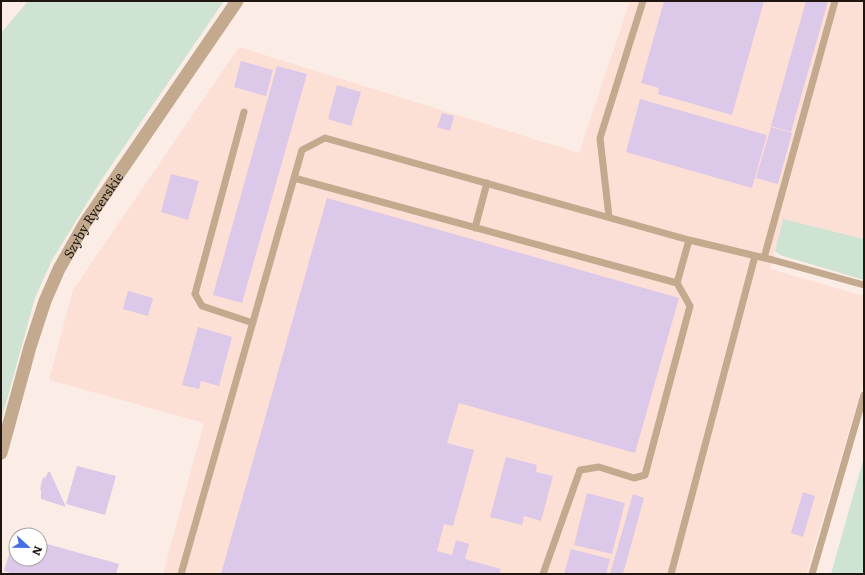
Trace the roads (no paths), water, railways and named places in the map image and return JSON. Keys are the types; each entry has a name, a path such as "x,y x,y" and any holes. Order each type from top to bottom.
{"street":[{"name":"Szyby Rycerskie","path":"1,453 30,347 45,302 59,269 85,223 237,1"}],"lane":[{"path":"609,217 600,138 644,1"},
{"path":"764,258 835,1"},
{"path":"244,112 195,294 202,306 253,323"},
{"path":"181,574 302,150 325,138 689,240 764,258 864,285"},
{"path":"294,178 677,283"},
{"path":"475,228 487,183"},
{"path":"543,574 580,470 598,467 634,478 645,475 690,306 677,283 689,240"},
{"path":"671,574 755,256"},
{"path":"812,574 864,395"}]}
